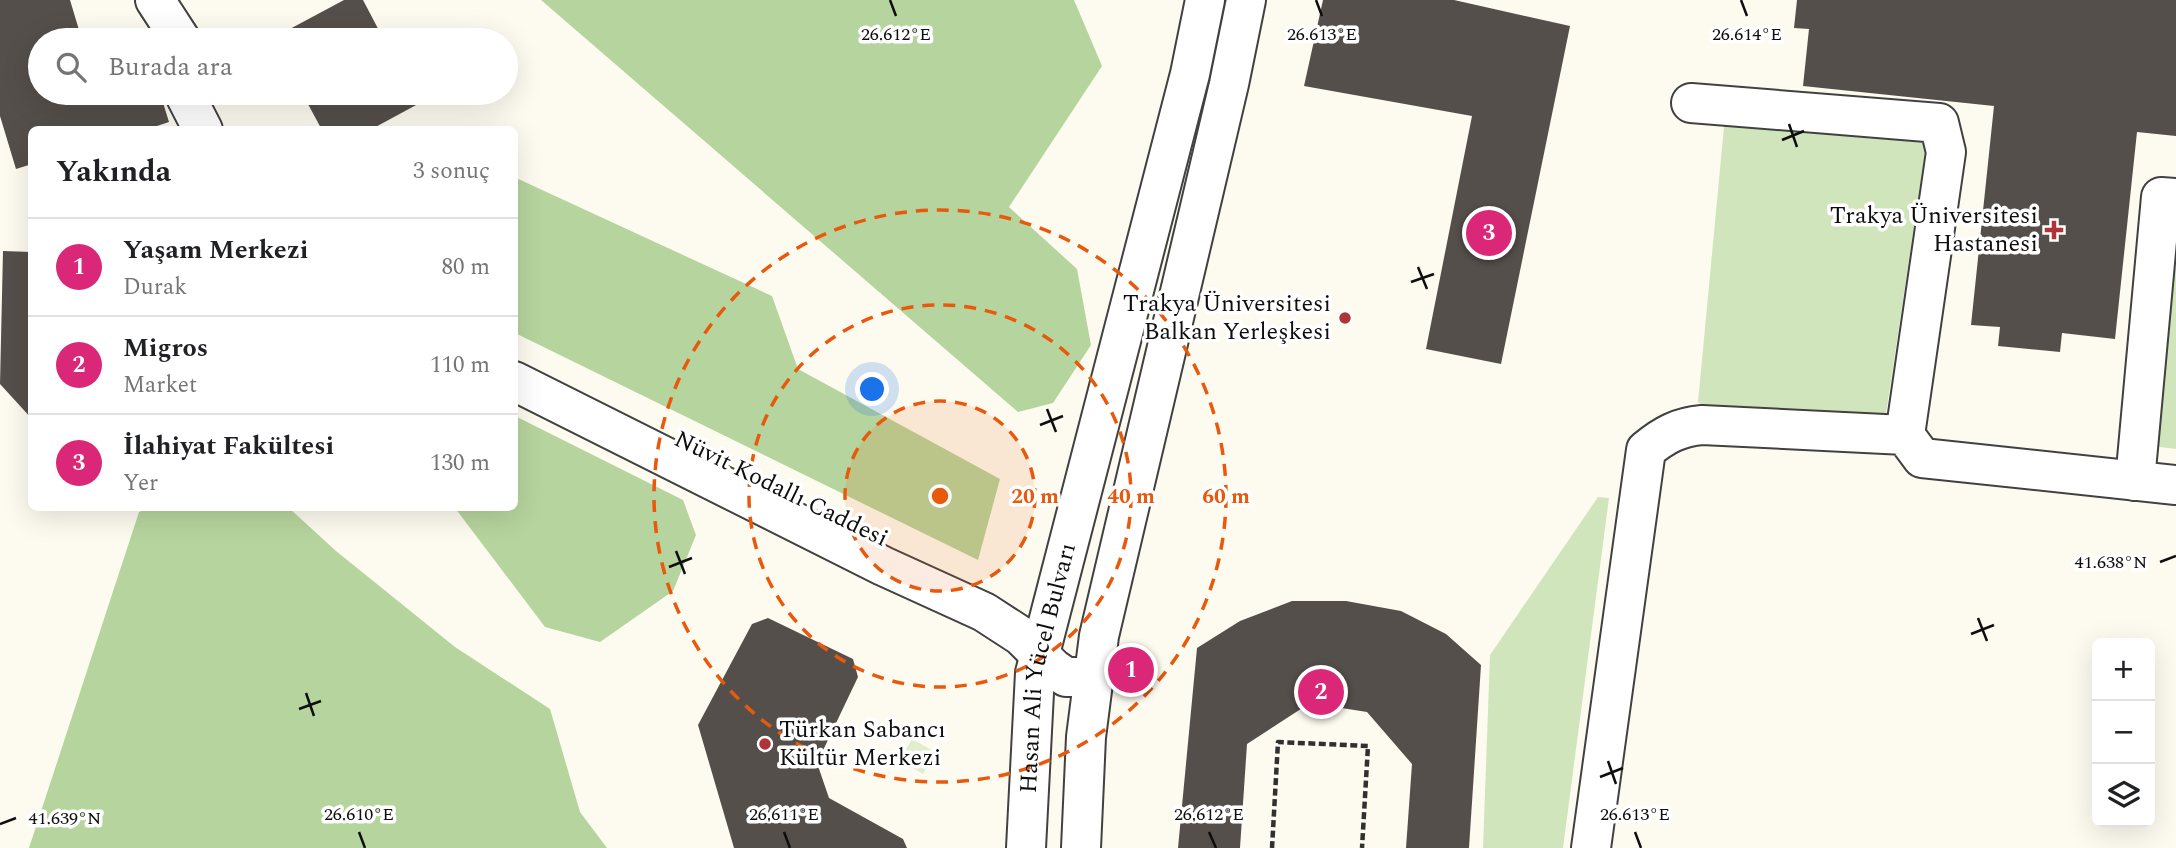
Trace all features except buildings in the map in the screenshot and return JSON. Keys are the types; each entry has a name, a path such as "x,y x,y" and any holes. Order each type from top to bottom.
{"street":[{"name":"Hasan Ali Yücel Bulvarı","path":"1026,848 1035,673 1190,74 1205,0"},
{"name":"Hasan Ali Yücel Bulvarı","path":"1081,848 1086,737 1097,652 1246,0"},
{"path":"1691,103 1939,123 1946,152 1905,435 1922,458 2176,485"},
{"path":"190,105 201,126"},
{"path":"213,105 223,126"},
{"path":"2135,481 2161,197 2176,198"},
{"name":"Nüvit Kodallı Caddesi","path":"518,358 1044,637"},
{"path":"518,383 883,566 984,612 1021,636 1044,637 1097,652"},
{"path":"1591,848 1646,450 1682,426 1905,435"}],"path":[{"path":"1272,848 1278,742 1368,746 1362,848"}],"green space":[{"path":"541,0 1074,0 1102,66 1009,207 1077,269 1091,345 1053,403 1018,412"},
{"path":"1725,116 1928,133 1884,427 1713,411 1698,402"},
{"path":"518,179 772,296 798,369 1000,479 978,560 518,334"},
{"path":"2169,267 2176,268 2176,449 2152,446"},
{"path":"518,418 683,500 696,535 673,591 600,642 545,627 457,511 518,511"},
{"path":"1598,497 1609,498 1563,848 1483,848 1490,655"},
{"path":"292,511 336,551 455,647 550,709 580,812 607,848 29,848 139,512"},
{"path":"912,739 935,752 923,774 900,760"}],"place":[{"name":"Trakya Üniversitesi Hastanesi","path":"2054,230"},
{"name":"İlahiyat Fakültesi","path":"1489,233"},
{"name":"Trakya Üniversitesi Balkan Yerleşkesi","path":"1345,318"},
{"name":"Yaşam Merkezi","path":"1131,670"},
{"name":"Migros","path":"1321,692"},
{"name":"Türkan Sabancı Kültür Merkezi","path":"765,744"}]}
